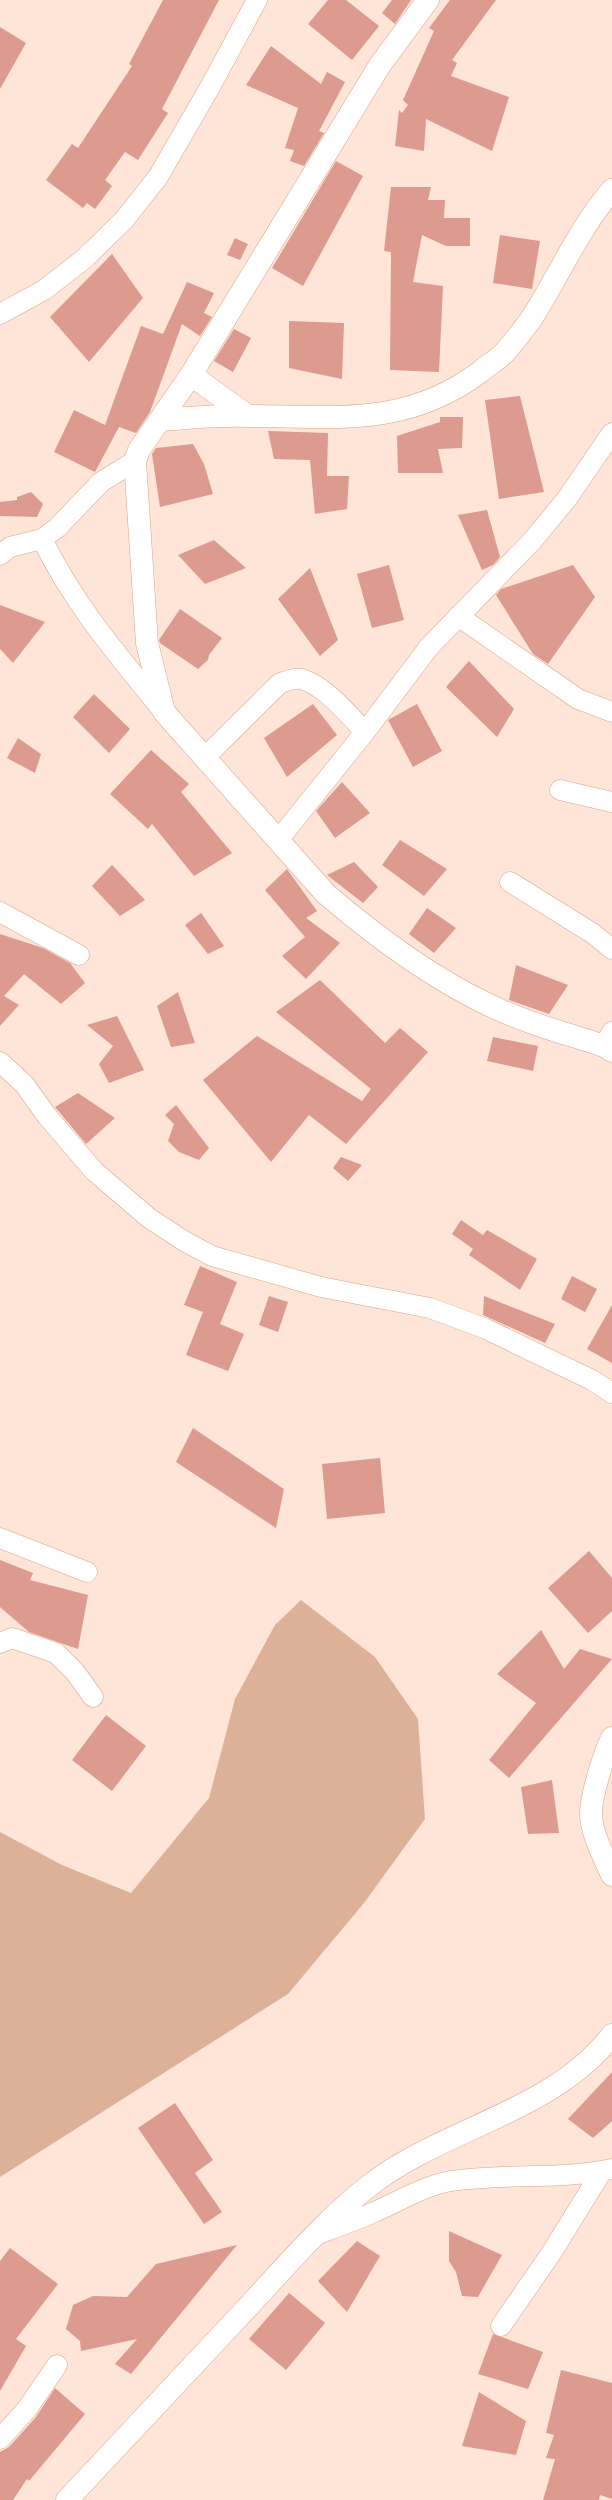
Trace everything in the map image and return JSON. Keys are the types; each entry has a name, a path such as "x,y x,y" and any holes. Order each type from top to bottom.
{"street":[{"path":"0,314 44,290 84,259 124,220 158,177 210,87 257,0"},
{"path":"164,712 147,643 135,461 139,450 191,375 380,65 428,0"},
{"path":"160,420 248,416 330,418 395,412 425,402 469,379 504,353 535,314 572,246 597,207 612,190"},
{"path":"191,375 248,416"},
{"path":"280,839 365,732 429,647 532,541 566,500 611,436"},
{"path":"3,545 42,539 57,528 101,482 135,461"},
{"path":"42,539 80,608 164,712 280,839 326,894 356,920 430,972 488,1005 535,1024 609,1043"},
{"path":"458,616 578,699 612,712"},
{"path":"204,757 276,686 292,680 300,679 316,686 365,732"},
{"path":"560,790 612,802"},
{"path":"510,882 592,933 612,949"},
{"path":"0,912 79,955"},
{"path":"0,1062 24,1084 47,1116 94,1171 149,1218 184,1241 212,1256 321,1288 430,1308 484,1328 592,1380 612,1393"},
{"path":"0,1538 88,1572"},
{"path":"0,1643 12,1638 56,1653 75,1672 93,1697"},
{"path":"612,1738 598,1776 591,1813 596,1837 612,1875"},
{"path":"67,2500 316,2235 370,2186 407,2160 550,2090 596,2055 612,2035"},
{"path":"316,2235 372,2213 409,2195 449,2182 494,2176 549,2176 607,2170"},
{"path":"501,2326 607,2170"},
{"path":"0,2439 27,2409 58,2365"}],"shaded area":[{"path":"301,1600 375,1657 418,1719 425,1819 364,1903 288,1994 0,2177 0,1832 62,1865 131,1893 209,1798 235,1699 275,1625"}],"building":[{"path":"163,0 219,0 162,109 168,113 138,160 125,152 105,180 112,186 95,209 87,203 83,208 46,180 72,144 78,148 132,66 129,64"},
{"path":"328,0 346,0 379,26 352,60 308,24"},
{"path":"392,0 411,0 395,24 382,13"},
{"path":"450,0 496,0 452,60 457,63 451,76 509,97 492,151 426,119 424,151 395,146 399,110 402,113 408,105 403,100 434,31 429,28"},
{"path":"0,27 26,43 0,89"},
{"path":"271,46 321,84 327,72 345,82 319,131 324,133 304,166 290,161 294,150 285,148 298,108 246,85"},
{"path":"336,161 363,176 303,286 272,268"},
{"path":"391,187 431,187 428,200 445,200 444,218 470,218 470,246 446,246 422,235 413,282 443,286 439,372 390,370 391,252 384,251"},
{"path":"500,235 540,241 532,289 493,283"},
{"path":"235,238 248,244 240,260 227,255"},
{"path":"112,254 143,298 89,362 50,317"},
{"path":"187,282 214,293 204,313 212,317 200,336 182,324 150,412 136,433 119,427 95,472 54,452 74,410 105,425 141,326 163,334"},
{"path":"289,321 344,323 342,379 289,368"},
{"path":"234,329 251,338 233,372 214,361"},
{"path":"520,396 544,492 499,499 485,400"},
{"path":"440,417 463,417 462,448 438,449 443,473 398,473 397,436 440,422"},
{"path":"268,431 328,433 327,476 349,476 347,509 315,514 310,460 274,459"},
{"path":"193,444 204,464 213,494 160,507 152,454 156,448"},
{"path":"31,492 43,504 37,517 0,516 0,502 17,500 17,497"},
{"path":"487,510 500,557 493,565 482,570 458,515"},
{"path":"214,540 246,568 205,584 178,555"},
{"path":"389,565 404,620 372,628 357,574"},
{"path":"573,565 595,597 548,664 533,654 496,595 501,589"},
{"path":"310,568 338,640 320,656 278,599"},
{"path":"0,605 45,622 13,663 0,649"},
{"path":"180,609 222,638 209,655 208,660 198,669 160,643 159,640"},
{"path":"469,661 514,709 497,737 446,687"},
{"path":"94,694 130,729 109,753 73,717"},
{"path":"313,704 337,735 287,777 264,738"},
{"path":"417,704 442,751 413,767 388,720"},
{"path":"18,738 41,754 35,773 7,758"},
{"path":"151,750 189,784 181,792 232,853 194,876 152,824 148,829 110,794"},
{"path":"342,782 370,813 335,838 316,811"},
{"path":"400,840 447,869 424,896 382,865"},
{"path":"354,862 378,887 363,903 327,875"},
{"path":"112,865 145,900 120,916 92,886"},
{"path":"287,869 317,911 306,918 340,943 306,979 282,956 305,937 265,890"},
{"path":"427,908 456,928 434,953 409,934"},
{"path":"201,913 224,946 208,954 185,925"},
{"path":"0,934 43,948 70,963 85,983 61,1004 24,974 4,996 19,1005 0,1026"},
{"path":"516,965 568,985 549,1014 509,1000"},
{"path":"320,980 385,1043 400,1028 428,1052 346,1144 309,1115 271,1162 203,1080 257,1036 362,1101 371,1089 276,1012"},
{"path":"178,992 195,1043 171,1047 157,1006"},
{"path":"117,1016 144,1070 109,1083 99,1064 113,1046 87,1025"},
{"path":"493,1037 538,1046 533,1071 487,1061"},
{"path":"78,1093 115,1118 86,1144 55,1107"},
{"path":"176,1105 209,1148 199,1160 179,1152 168,1141 174,1124 165,1115"},
{"path":"341,1157 362,1165 348,1181 333,1168"},
{"path":"461,1220 483,1235 487,1230 537,1259 520,1290 469,1255 473,1249 452,1234"},
{"path":"200,1266 237,1282 220,1324 244,1334 228,1371 186,1355 203,1312 184,1305"},
{"path":"572,1276 597,1289 585,1312 561,1299"},
{"path":"269,1296 288,1302 278,1332 259,1325"},
{"path":"484,1296 555,1324 545,1343 483,1315"},
{"path":"612,1305 612,1363 587,1349"},
{"path":"193,1428 284,1489 276,1528 176,1462"},
{"path":"380,1458 385,1513 327,1519 322,1464"},
{"path":"589,1551 612,1578 612,1611 588,1633 548,1588"},
{"path":"0,1560 33,1573 30,1580 88,1595 78,1649 29,1632 0,1607"},
{"path":"541,1630 564,1669 580,1649 612,1659 509,1778 489,1760 536,1703 497,1674"},
{"path":"106,1715 146,1746 112,1791 72,1760"},
{"path":"552,1780 559,1833 528,1834 521,1787"},
{"path":"612,2072 612,2121 593,2138 568,2119"},
{"path":"175,2103 213,2160 195,2173 222,2212 204,2224 138,2128"},
{"path":"449,2231 502,2255 478,2297 462,2296 456,2272 449,2261"},
{"path":"357,2241 380,2256 347,2312 318,2281"},
{"path":"237,2245 131,2374 115,2364 137,2339 81,2351 80,2341 66,2329 73,2305 93,2296 127,2297 156,2264"},
{"path":"10,2248 58,2284 16,2339 26,2346 0,2391 0,2261"},
{"path":"289,2293 325,2323 286,2370 249,2339"},
{"path":"493,2334 543,2352 528,2389 478,2374"},
{"path":"561,2370 612,2383 612,2499 600,2495 599,2500 543,2500 555,2459 546,2458 554,2435 546,2433"},
{"path":"55,2388 85,2414 29,2481 27,2479 13,2500 0,2500 0,2452 9,2447 36,2417"},
{"path":"479,2392 526,2421 516,2455 462,2446"}]}
